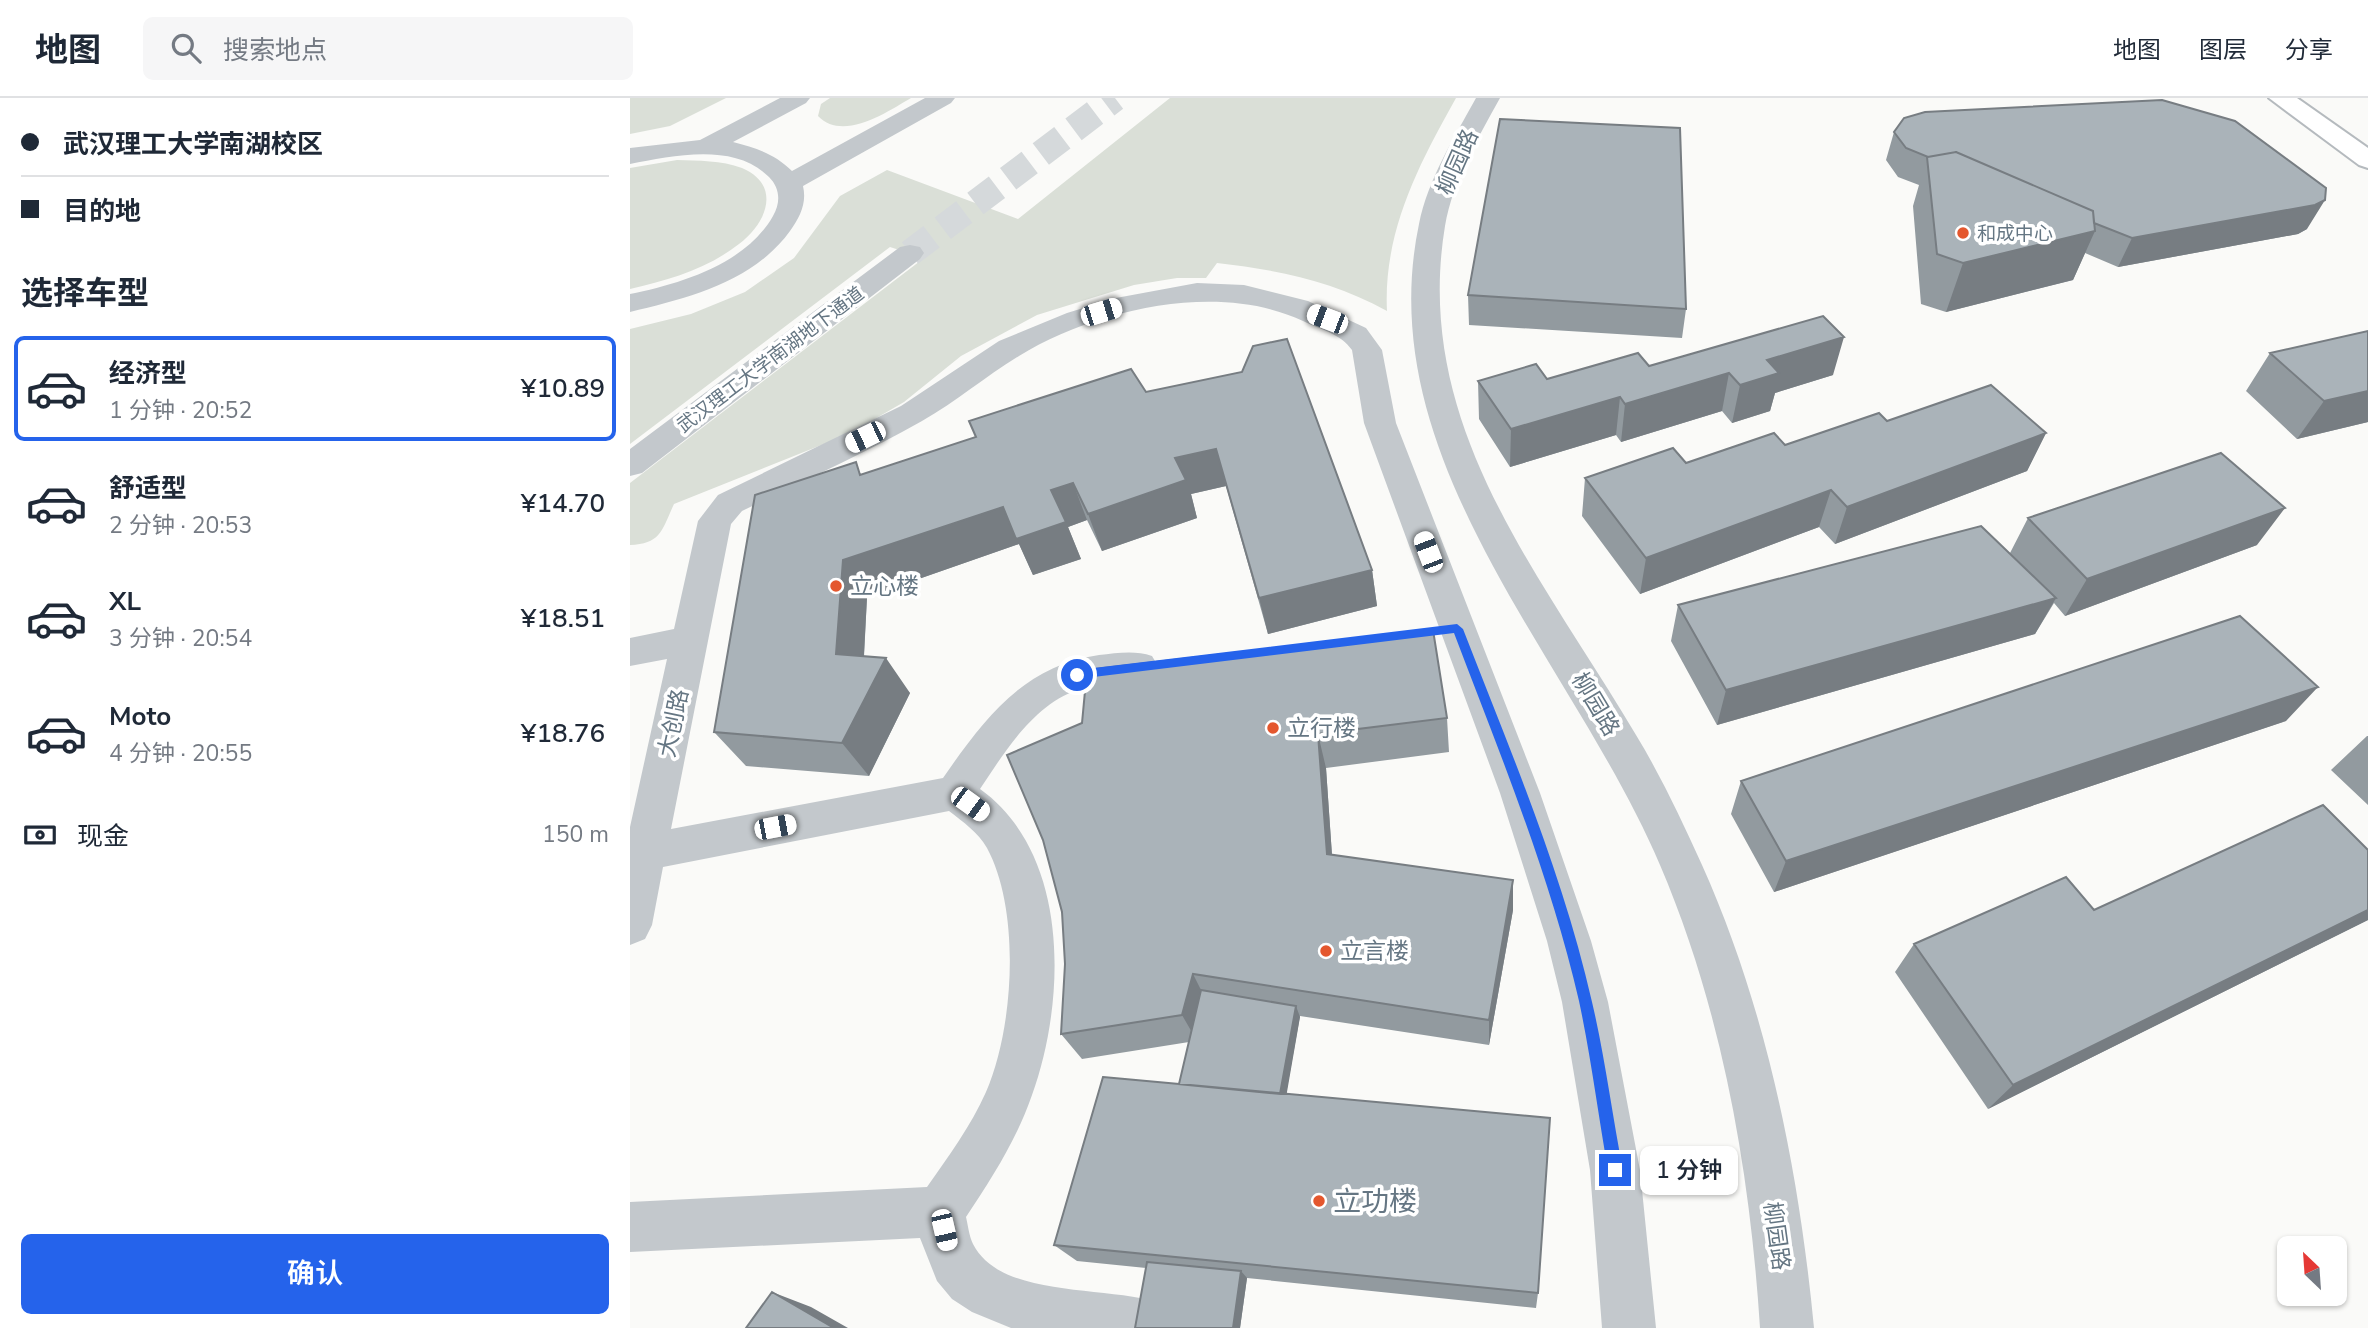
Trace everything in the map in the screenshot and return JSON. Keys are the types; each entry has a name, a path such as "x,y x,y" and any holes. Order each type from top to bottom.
{"main road":[{"path":"2281,98 2368,160"},
{"path":"2314,98 2368,136"}],"street":[{"path":"704,148 798,98"},
{"path":"789,183 943,98"},
{"name":"柳园路","path":"1488,98 1456,156 1432,223 1425,266 1426,335 1435,387 1442,415 1486,522 1623,749 1663,829 1711,939 1741,1048 1778,1224 1787,1328"},
{"path":"630,156 704,148 735,151 760,158 779,169 789,183 792,199 787,217 774,235 753,253 692,286 630,303"},
{"name":"武汉理工大学南湖地下通道","path":"630,465 910,253"},
{"name":"大创路","path":"630,925 715,521 741,495 912,413 1010,348 1046,331 1126,304 1197,292 1244,294 1298,307 1356,334 1363,342 1380,424 1457,629"},
{"path":"1417,633 1457,629 1521,793 1585,1002 1615,1170 1629,1328"},
{"path":"630,652 690,640"},
{"path":"647,852 955,793 1010,716 1039,691 1077,675 1176,662"},
{"path":"955,793 986,815 1002,836 1014,863 1029,928 1031,991 1021,1054 1009,1095 992,1130 940,1212 948,1249 956,1264 984,1291 1034,1309 1146,1324"},
{"path":"630,1227 940,1212"}],"shaded area":[{"path":"630,98 726,98 670,126 630,134"},
{"path":"830,98 911,98 878,117 840,126 828,123 818,116 821,104"},
{"path":"1170,98 1456,98 1417,174 1397,226 1387,282 1387,311 1346,292 1305,278 1217,263 1206,278 1177,278 1134,285 1037,315 961,356 904,402 849,434 674,504 659,534 648,542 630,545 630,483 924,258 890,247 630,444 630,329 691,314 745,292 794,258 840,196 887,170 1018,219"},
{"path":"677,160 726,164 755,175 766,194 763,215 749,235 727,253 701,267 630,289 630,168"}],"building":[{"path":"2162,100 2235,121 2326,188 2325,200 2315,205 2132,238 2094,223 2093,211 1956,152 1928,157 1906,148 1894,132 1904,118 1925,112"},
{"path":"1500,119 1680,128 1686,309 1468,295"},
{"path":"1956,152 2093,211 2095,231 1963,263 1937,254 1927,157"},
{"path":"1823,316 1844,337 1767,360 1779,373 1740,385 1729,373 1625,404 1620,397 1511,429 1478,381 1536,364 1547,379 1638,353 1649,366"},
{"path":"2368,331 2368,391 2324,401 2270,353"},
{"name":"立心楼","path":"1287,339 1372,570 1259,598 1216,449 1175,458 1186,480 1088,514 1073,483 1051,490 1066,522 1016,539 1003,507 843,560 836,654 886,658 842,743 714,732 755,495 856,462 860,475 976,437 969,421 1131,369 1146,392 1242,372 1253,346"},
{"path":"1991,385 2046,433 1847,507 1831,490 1646,558 1585,478 1673,448 1686,463 1774,433 1785,445 1879,413 1887,421"},
{"path":"2221,453 2285,508 2087,579 2028,518"},
{"path":"1981,526 2056,598 1726,690 1678,605"},
{"path":"2240,616 2318,687 1786,861 1741,781"},
{"path":"1433,630 1447,718 1318,734 1327,854 1513,880 1489,1020 1193,974 1182,1015 1061,1034 1065,964 1062,912 1043,840 1007,755 1082,723 1087,670"},
{"path":"2323,805 2368,850 2368,910 2013,1085 1914,944 2066,877 2094,910"},
{"path":"1201,990 1296,1006 1280,1094 1179,1084"},
{"name":"立功楼","path":"1103,1077 1550,1118 1538,1293 1054,1245"},
{"path":"1147,1262 1241,1271 1233,1328 1135,1328"},
{"path":"772,1292 834,1328 746,1328"}],"tunnel":[{"path":"910,253 1115,98"}],"place":[{"name":"和成中心","path":"1963,233"},
{"name":"立心楼","path":"836,586"},
{"name":"立行楼","path":"1273,728"},
{"name":"立言楼","path":"1326,951"},
{"name":"立功楼","path":"1319,1201"}],"route":[{"path":"1077,675 1457,629 1521,793 1569,941 1585,1002 1615,1170"}]}
